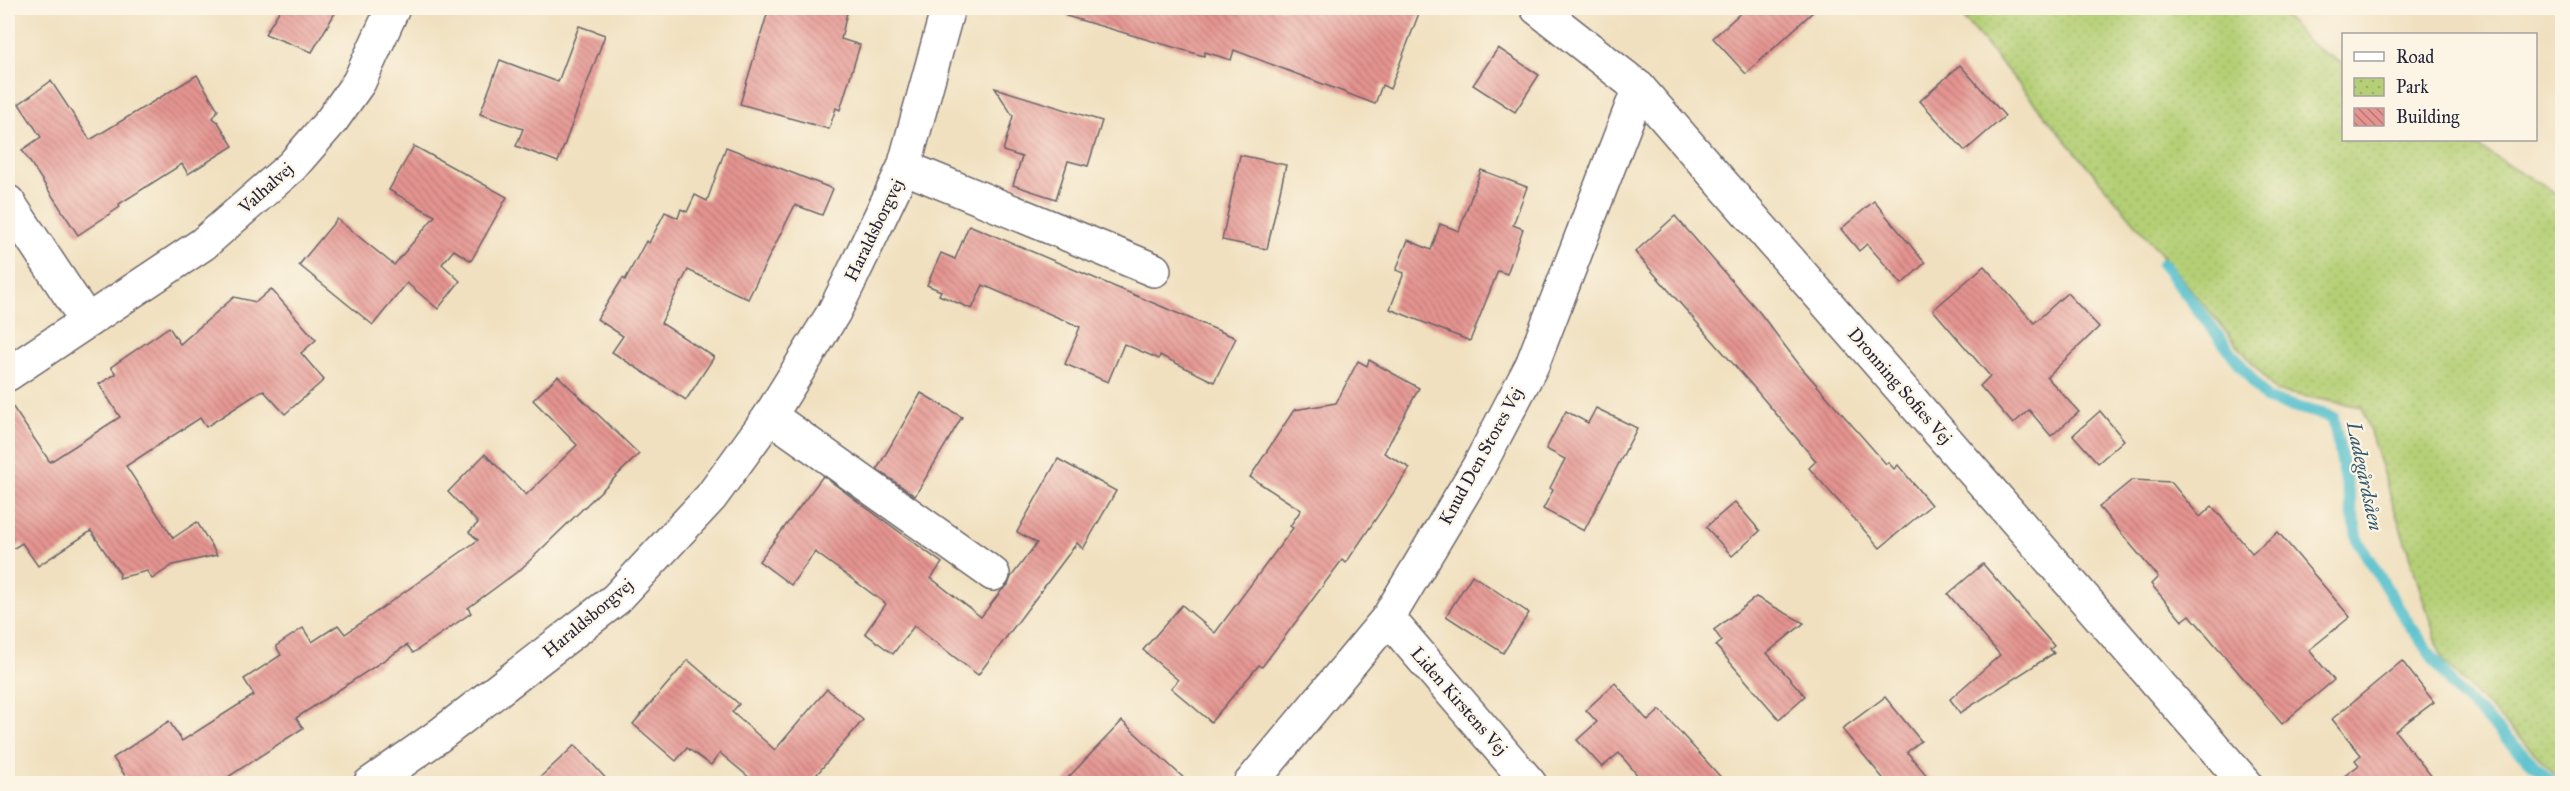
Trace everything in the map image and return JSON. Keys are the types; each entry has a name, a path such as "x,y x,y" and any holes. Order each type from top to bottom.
{"street":[{"name":"Valhalvej","path":"8,374 203,244 292,166 332,120 359,82 393,8"},
{"name":"Haraldsborgvej","path":"370,783 438,737 616,599 711,497 770,416 834,312 904,167 948,8"},
{"name":"Dronning Sofies Vej","path":"1537,8 1639,88 2246,783"},
{"name":"Knud Den Stores Vej","path":"1250,783 1388,618 1479,466 1532,365 1639,88"},
{"name":"Haraldsborgvej","path":"904,167 1154,270"},
{"path":"8,202 87,321"},
{"path":"770,416 993,574"},
{"name":"Liden Kirstens Vej","path":"1388,618 1530,783"}],"green space":[{"path":"1955,8 2278,8 2308,43 2342,63 2342,141 2469,141 2562,197 2562,781 2443,661 2362,407 2276,391"}],"building":[{"path":"281,8 338,8 312,52 265,34"},
{"path":"769,8 848,8 841,39 860,45 840,110 836,108 829,129 740,104"},
{"path":"1067,8 1421,8 1390,89 1382,85 1375,104 1234,50 1231,60 1205,52 1204,56 1066,16"},
{"path":"1746,8 1817,8 1746,74 1713,38"},
{"path":"579,26 605,35 558,162 516,146 523,129 480,114 500,60 558,82"},
{"path":"1498,48 1539,75 1515,112 1473,85"},
{"path":"1960,65 2005,116 1965,151 1920,101"},
{"path":"197,75 218,110 213,118 233,146 188,174 182,164 119,204 120,207 78,235 22,150 41,137 19,104 51,81 90,140"},
{"path":"995,88 1102,121 1088,166 1068,161 1056,199 1013,185 1022,157 1003,151 1013,116"},
{"path":"414,146 507,197 471,261 454,250 442,264 460,281 438,309 407,283 373,325 299,265 337,219 394,265 435,216 389,190"},
{"path":"726,147 833,189 822,215 795,205 748,299 688,270 661,323 714,357 686,400 612,352 623,336 597,319 623,278 625,280 646,241 649,243 665,212 678,218 681,209 687,212 695,195 707,201"},
{"path":"1240,155 1286,165 1267,249 1222,240"},
{"path":"1481,170 1527,187 1513,225 1523,229 1507,274 1498,271 1470,341 1390,309 1404,273 1396,270 1408,240 1431,250 1440,224 1459,231"},
{"path":"1874,201 1925,263 1902,284 1867,244 1859,251 1841,229"},
{"path":"1675,216 1760,313 1801,367 1886,464 1888,462 1894,469 1898,465 1931,505 1880,548 1809,468 1816,461 1635,252"},
{"path":"969,225 1236,338 1214,382 1160,355 1159,359 1124,344 1108,382 1065,364 1080,327 983,285 972,309 939,295 941,291 927,285 941,253 955,259"},
{"path":"1984,266 2034,323 2067,293 2099,327 2047,377 2079,412 2051,436 2029,410 2013,424 1980,386 1990,376 1933,310"},
{"path":"271,289 316,340 301,353 324,380 285,414 263,390 206,427 200,418 126,466 173,538 197,522 217,555 173,565 152,579 147,571 119,578 120,574 91,531 38,566 22,543 8,552 8,400 50,462 120,417 99,384 116,374 111,367 169,327 180,344 234,297 256,302"},
{"path":"1369,360 1419,388 1384,453 1410,468 1346,563 1342,560 1262,667 1259,665 1211,722 1171,688 1178,680 1143,650 1182,605 1215,633 1293,528 1290,526 1301,510 1250,477 1294,410 1336,403 1358,361 1367,366"},
{"path":"558,376 639,454 521,569 468,608 471,613 413,653 407,645 296,718 303,728 219,783 130,783 113,758 169,721 182,741 254,695 244,679 281,655 276,646 303,628 312,642 338,625 345,634 478,540 469,532 478,523 448,492 485,454 526,495 577,445 533,400"},
{"path":"921,393 962,417 915,496 877,469"},
{"path":"1596,408 1637,428 1584,531 1543,509 1553,490 1550,488 1565,459 1546,449 1566,411 1588,423"},
{"path":"2100,411 2124,440 2098,463 2073,435"},
{"path":"1058,459 1116,491 1083,549 1077,543 978,675 914,626 893,654 865,633 886,604 815,552 791,585 759,561 823,476 942,563 931,578 981,617 1008,585 1011,577 1037,543 1017,532"},
{"path":"2132,480 2171,482 2200,517 2212,506 2252,553 2278,532 2350,617 2309,650 2334,680 2282,724 2190,615 2182,621 2151,584 2158,577 2099,507"},
{"path":"1735,502 1760,531 1732,556 1706,527"},
{"path":"1983,564 2054,646 2050,649 2054,653 1960,713 1950,699 2000,655 1948,594"},
{"path":"1472,575 1529,613 1503,653 1446,616"},
{"path":"1756,597 1804,623 1767,653 1805,696 1779,719 1716,646 1722,641 1714,630"},
{"path":"688,660 739,704 732,712 775,750 827,689 863,720 811,781 814,783 746,783 751,779 720,753 711,765 687,748 676,761 633,724"},
{"path":"2402,661 2434,702 2395,731 2437,783 2335,783 2359,765 2355,760 2361,755 2332,719"},
{"path":"1615,683 1648,721 1660,710 1726,783 1644,783 1619,753 1602,767 1577,740 1597,722 1586,710"},
{"path":"1885,697 1921,741 1907,752 1933,783 1887,783 1842,729"},
{"path":"1122,721 1189,783 1063,783"},
{"path":"575,745 610,783 534,783"}],"waterway":[{"name":"Ladegårdsåen","path":"2163,264 2267,399 2333,417 2358,541 2404,617 2456,690 2554,784"}]}
